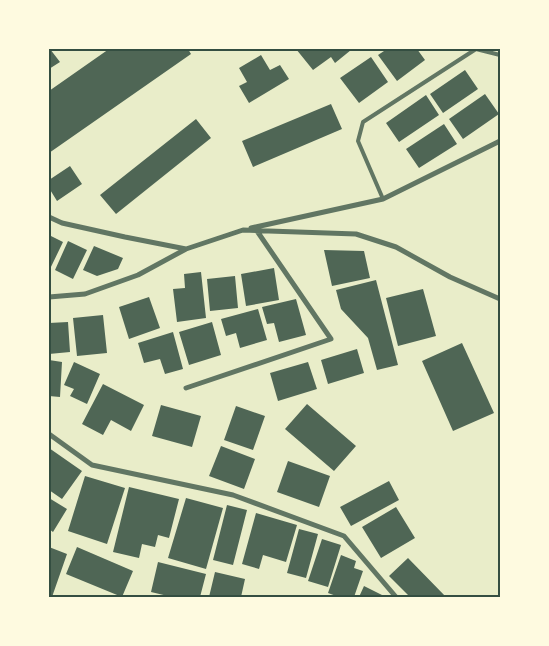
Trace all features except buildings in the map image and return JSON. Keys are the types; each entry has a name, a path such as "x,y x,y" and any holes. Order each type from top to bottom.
{"street":[{"path":"49,297 85,294 94,291 138,275 186,249 243,230 383,199 500,141"},
{"path":"49,217 62,223 186,249"},
{"path":"243,230 356,234 396,247 450,277 500,299"},
{"path":"186,388 331,339 257,230"},
{"path":"49,434 92,465 233,495 344,536 396,597"}],"lane":[{"path":"383,199 358,140 363,122 476,49 500,55"}]}
